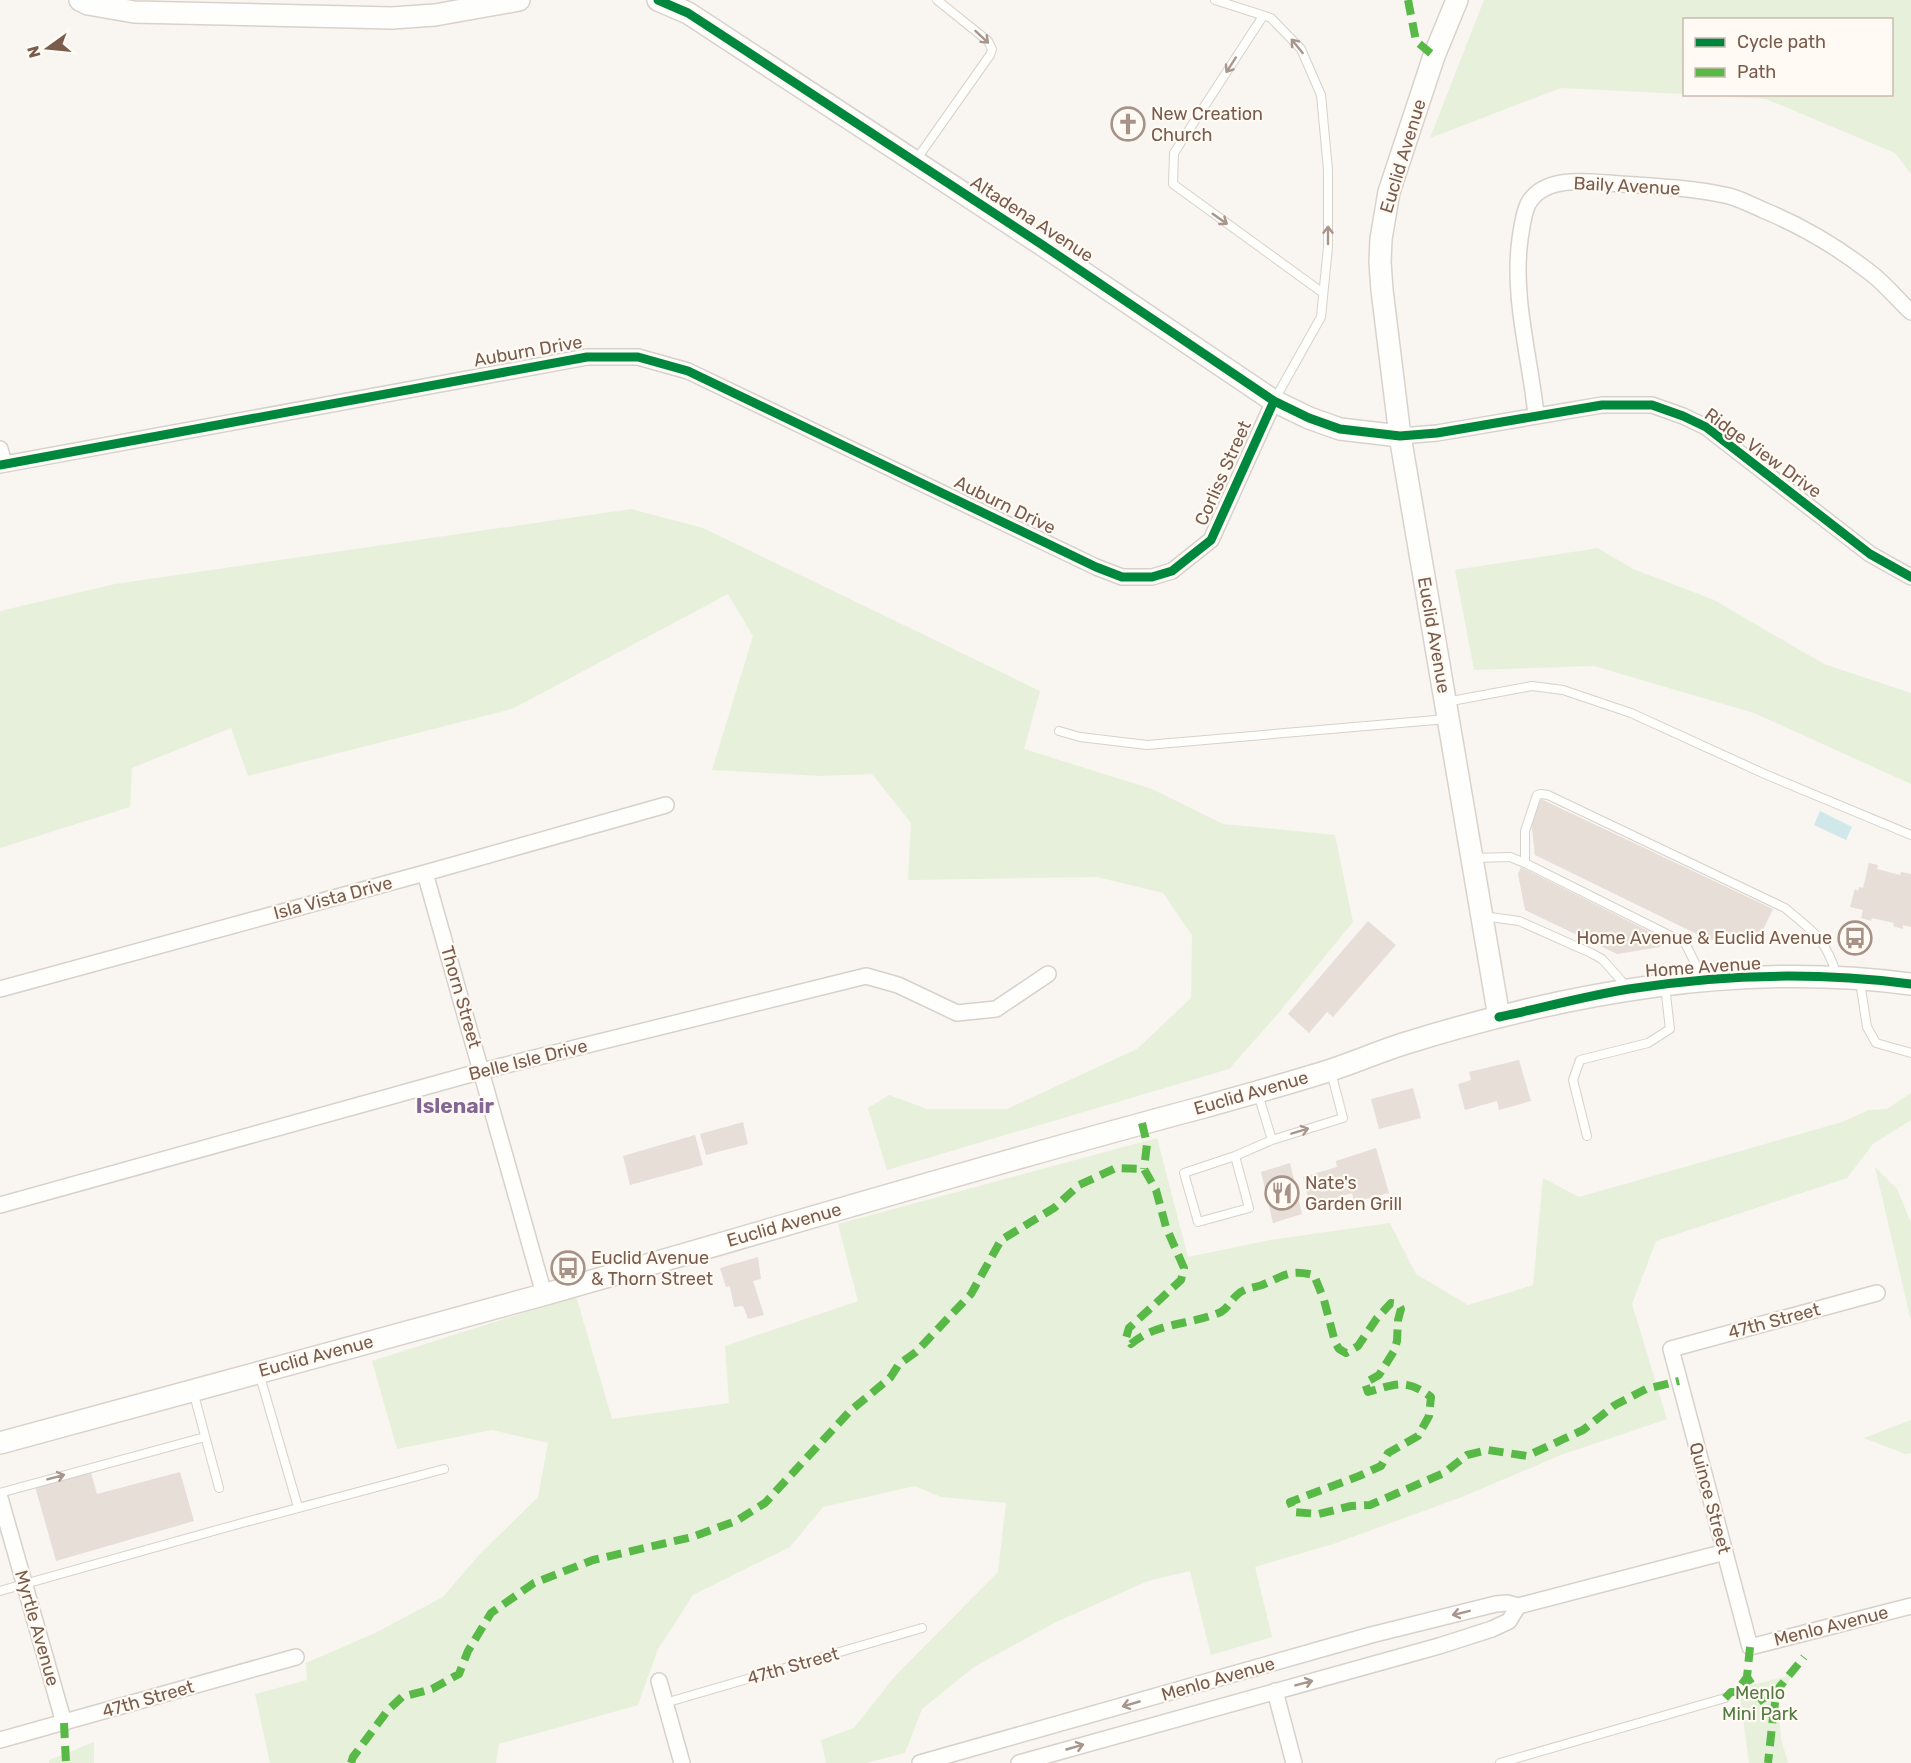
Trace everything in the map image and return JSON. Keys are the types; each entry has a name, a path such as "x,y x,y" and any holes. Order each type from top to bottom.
{"main road":[{"path":"80,0 88,4 134,12 392,18 435,15 519,0"},
{"name":"Altadena Avenue","path":"657,0 688,13 1274,401 1309,418 1340,429 1400,436"},
{"name":"Euclid Avenue","path":"0,1443 544,1294 1257,1092 1330,1070 1400,1044 1500,1017 1400,436 1380,262 1382,227 1392,181 1434,56 1457,0"},
{"name":"Home Avenue","path":"1500,1017 1629,989 1703,979 1838,976 1911,984"}],"street":[{"name":"Baily Avenue","path":"1536,415 1519,303 1518,254 1523,218 1529,202 1541,189 1560,183 1582,181 1687,188 1731,197 1783,218 1833,245 1873,275 1911,312"},
{"name":"Auburn Drive","path":"2,465 587,357 638,357 688,371 1095,567"},
{"name":"Corliss Street","path":"1095,567 1122,577 1152,577 1172,571 1211,540 1274,401"},
{"name":"Ridge View Drive","path":"1400,436 1437,433 1602,405 1652,405 1706,427 1870,554 1911,577"},
{"path":"0,448 2,465"},
{"name":"Isla Vista Drive","path":"0,989 666,805"},
{"name":"Thorn Street","path":"425,873 544,1294"},
{"name":"Belle Isle Drive","path":"0,1205 482,1071 866,976 898,985 957,1013 996,1009 1048,974"},
{"name":"47th Street","path":"1671,1349 1877,1293"},
{"name":"Quince Street","path":"1671,1349 1750,1647"},
{"name":"Myrtle Avenue","path":"0,1498 64,1723"},
{"name":"Menlo Avenue","path":"920,1763 1371,1635 1496,1604 1507,1603 1518,1606 1725,1552"},
{"name":"Menlo Avenue","path":"1019,1763 1439,1646 1492,1629 1509,1621 1518,1606"},
{"name":"Menlo Avenue","path":"1750,1647 1911,1606"},
{"name":"47th Street","path":"0,1740 296,1657"},
{"path":"659,1681 681,1763"},
{"path":"1275,1691 1294,1763"}],"lane":[{"path":"915,162 992,49 988,41 937,0"},
{"name":"Corliss Street","path":"1215,0 1271,18 1301,49 1321,94 1328,170 1328,247 1321,317 1274,401"},
{"path":"1263,16 1174,153 1173,184 1323,293"},
{"path":"1059,731 1080,737 1147,745 1447,711 1532,686 1563,690 1631,713 1767,775 1911,835"},
{"path":"1525,863 1525,831 1535,798 1541,794 1548,795 1785,908 1818,935 1828,950 1838,976"},
{"path":"1473,858 1510,858 1525,863 1685,943 1703,979"},
{"path":"1481,916 1520,921 1592,952 1602,959 1629,989"},
{"path":"1860,977 1867,1027 1876,1043 1911,1053"},
{"path":"1587,1136 1573,1080 1580,1060 1648,1043 1670,1029 1665,985"},
{"path":"1235,1156 1249,1208 1198,1222 1184,1173 1235,1156 1272,1140 1343,1118 1330,1070"},
{"path":"1257,1092 1272,1140"},
{"path":"259,1372 298,1507"},
{"path":"193,1390 219,1488"},
{"path":"0,1493 205,1437"},
{"path":"0,1591 444,1468"},
{"name":"47th Street","path":"665,1703 922,1628"},
{"path":"1500,1763 1725,1698"}],"green space":[{"path":"1484,0 1911,0 1911,174 1895,153 1766,99 1717,96 1893,96 1893,18 1683,18 1683,94 1561,88 1430,138"},
{"path":"631,509 703,528 1040,691 1024,749 1152,789 1223,824 1335,835 1353,922 1229,1069 887,1170 868,1108 889,1095 927,1109 1007,1109 1137,1049 1191,998 1192,935 1163,893 1097,877 908,880 911,823 872,774 821,776 712,770 753,636 728,594 512,709 248,776 231,728 132,768 130,807 0,848 0,611 115,584"},
{"path":"1598,548 1633,569 1714,600 1824,664 1911,693 1911,784 1754,713 1594,666 1474,670 1455,570"},
{"path":"1911,1093 1911,1120 1873,1144 1847,1178 1656,1241 1632,1304 1667,1419 1561,1455 1462,1497 1333,1544 1255,1567 1272,1637 1211,1655 1190,1571 1148,1581 1054,1623 974,1667 922,1709 905,1753 866,1763 826,1763 821,1740 854,1728 895,1676 998,1572 1006,1503 941,1497 915,1486 823,1507 790,1547 693,1595 658,1649 638,1705 499,1744 496,1763 270,1763 255,1694 307,1680 306,1663 375,1633 443,1597 479,1555 538,1497 548,1443 492,1430 397,1449 372,1361 576,1296 612,1419 729,1403 725,1346 858,1301 838,1224 1157,1138 1188,1257 1270,1240 1390,1223 1416,1274 1468,1305 1533,1285 1543,1178 1579,1197 1842,1122 1869,1110 1887,1109"},
{"path":"1875,1167 1897,1189 1911,1223 1911,1321"},
{"path":"1911,1420 1911,1453 1905,1454 1864,1438"},
{"name":"Menlo Mini Park","path":"1792,1675 1778,1703 1781,1739 1788,1763 1749,1763 1740,1696 1743,1687"},
{"path":"94,1742 94,1763 49,1763 49,1760"}],"water":[{"path":"1820,811 1852,827 1846,840 1814,825"}],"building":[{"path":"1541,799 1773,909 1759,938 1709,940 1535,855 1531,821"},
{"path":"1869,863 1878,865 1877,869 1900,875 1901,872 1911,874 1911,927 1903,925 1903,929 1893,926 1894,923 1861,918 1863,910 1850,907 1855,889 1858,891 1859,887 1863,888"},
{"path":"1521,867 1664,939 1660,947 1617,954 1525,910 1518,874"},
{"path":"1368,921 1396,945 1333,1017 1327,1012 1309,1033 1288,1014"},
{"path":"1519,1060 1531,1101 1499,1110 1497,1101 1465,1110 1458,1084 1471,1080 1469,1072"},
{"path":"1413,1088 1421,1118 1379,1129 1371,1099"},
{"path":"743,1122 748,1144 706,1155 700,1134"},
{"path":"695,1135 703,1165 630,1185 623,1156"},
{"path":"1376,1148 1389,1193 1354,1202 1352,1193 1310,1206 1303,1177 1337,1167 1336,1161"},
{"name":"Nate's Garden Grill","path":"1290,1163 1302,1214 1273,1223 1261,1172"},
{"path":"758,1257 761,1279 753,1281 764,1315 748,1319 743,1306 734,1307 730,1286 726,1287 720,1268"},
{"path":"90,1469 97,1494 180,1472 194,1521 56,1561 35,1486"}],"marked path":[{"path":"1408,0 1416,41 1434,56"},
{"path":"1142,1123 1147,1144 1144,1169"},
{"path":"351,1763 388,1710 402,1697 432,1689 459,1674 468,1651 491,1613 534,1583 593,1560 692,1537 736,1521 765,1503 850,1411 890,1378 899,1364 916,1352 971,1294 1001,1240 1054,1208 1079,1185 1116,1168 1144,1169 1156,1190 1166,1227 1184,1268 1181,1280 1129,1328 1126,1338 1131,1344 1163,1328 1221,1312 1243,1291 1292,1273 1314,1275 1324,1300 1335,1342 1339,1349 1346,1353 1358,1346 1377,1318 1391,1303 1398,1304 1401,1309 1394,1351 1379,1375 1365,1383 1368,1392 1401,1384 1415,1387 1431,1397 1429,1416 1418,1436 1388,1453 1381,1466 1290,1502 1294,1512 1319,1514 1351,1506 1370,1505 1444,1473 1467,1455 1488,1450 1527,1456 1583,1430 1615,1405 1646,1389 1679,1381"},
{"path":"1750,1647 1747,1677 1773,1717 1768,1763"},
{"path":"1773,1717 1777,1690 1804,1657"},
{"path":"1725,1698 1731,1692 1736,1692 1747,1677"},
{"path":"64,1723 66,1763"}],"cycle path":[{"path":"658,0 688,13 1041,244 1274,401 1309,418 1340,429 1400,436 1437,433 1602,405 1652,405 1706,427 1870,554 1911,577"},
{"path":"0,465 587,357 638,357 688,371 1096,567 1122,577 1152,577 1172,571 1211,540 1274,401"},
{"path":"1499,1017 1613,992 1699,980 1805,976 1911,984"}],"place":[{"name":"New Creation Church","path":"1128,124"},
{"name":"Home Avenue & Euclid Avenue","path":"1855,938"},
{"name":"Nate's Garden Grill","path":"1282,1193"},
{"name":"Euclid Avenue & Thorn Street","path":"568,1268"}],"district":[{"name":"Islenair","path":"455,1106"}]}
